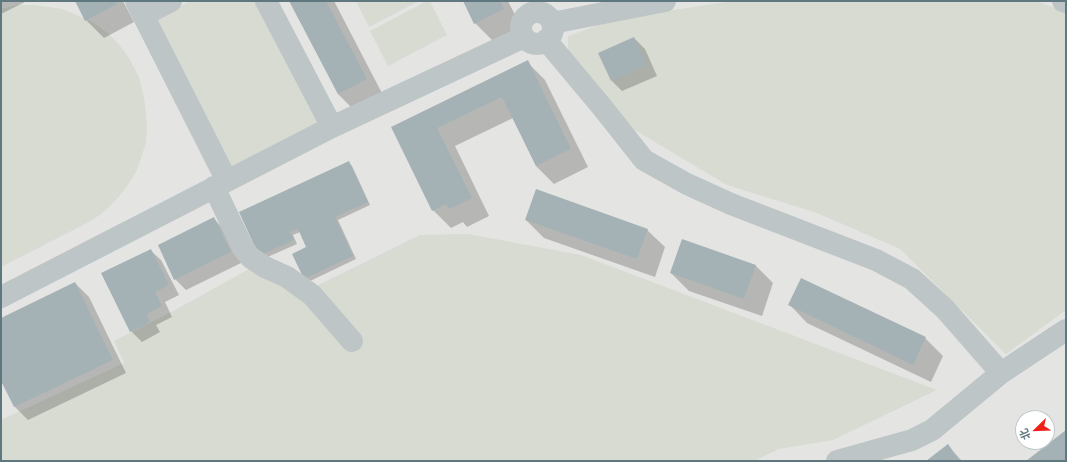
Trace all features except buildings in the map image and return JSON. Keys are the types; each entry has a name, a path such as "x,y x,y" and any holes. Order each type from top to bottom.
{"lane":[{"path":"171,1 140,8 220,184 243,248 251,258 265,267 287,277 312,295 352,341"},
{"path":"266,1 332,127"},
{"path":"665,1 549,31 537,44 528,40 522,33 523,8 534,12 539,12 547,16 549,31 644,160 687,184 731,204 876,260 912,279 945,309 1001,373"},
{"path":"1062,1 1066,2"},
{"path":"1,297 332,127 524,37"},
{"path":"837,461 879,455 932,430 1001,373 1066,330"}],"shaded area":[{"path":"1,1 1066,1 1066,461 1,461"},
{"path":"190,1 257,1 319,125 232,169 156,18"},
{"path":"356,1 419,1 369,27"},
{"path":"427,1 430,1 447,35 388,66 370,31"},
{"path":"733,1 1037,1 1066,12 1066,310 1006,354 900,249 817,213 727,185 628,126 568,53 568,36 601,24 646,14"},
{"path":"17,5 34,5 63,9 94,23 109,34 121,47 139,77 144,97 147,123 146,143 137,170 126,188 101,214 87,223 1,267 1,9"},
{"path":"468,234 581,255 937,390 833,440 779,449 754,461 1,461 1,420 124,363 114,341 175,310 253,267 302,293 420,235"}]}
